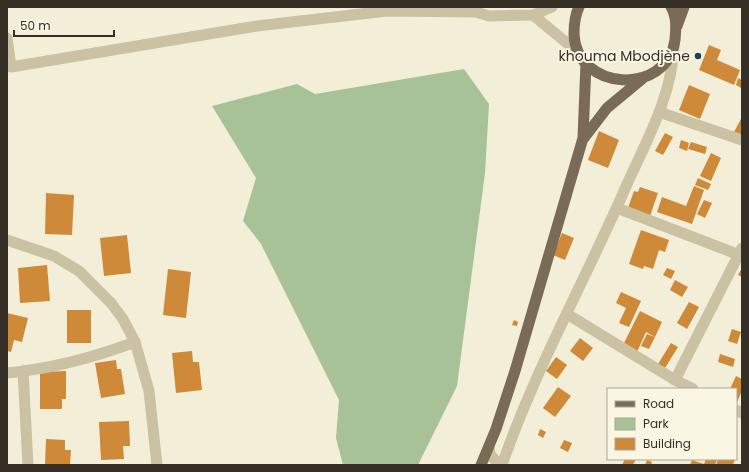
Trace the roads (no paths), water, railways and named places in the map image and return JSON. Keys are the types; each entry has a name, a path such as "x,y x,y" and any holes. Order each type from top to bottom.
{"main road":[{"path":"579,7 574,24 574,39 579,53 586,63 602,76 623,81 644,78"},
{"path":"671,7 677,27"},
{"path":"583,138 607,108 644,78 657,70 668,59 674,45 677,27 684,7"},
{"path":"481,465 489,447 515,371 583,138 586,63"}],"street":[{"path":"7,38 9,67 257,26 387,11 487,11 533,15 552,7"},
{"path":"533,15 579,53"},
{"path":"502,465 519,417 617,208 659,112 672,74 674,45"},
{"path":"659,112 742,140"},
{"path":"617,208 741,253 675,380"},
{"path":"7,240 26,245 54,256 79,270 111,303 123,319 135,342 149,391 156,465"},
{"path":"567,314 675,380 691,388"},
{"path":"7,373 23,371 104,353 135,342"},
{"path":"23,371 28,465"},
{"path":"489,447 490,454 499,465"}],"place":[{"name":"khouma Mbodjène","path":"698,56"}]}
